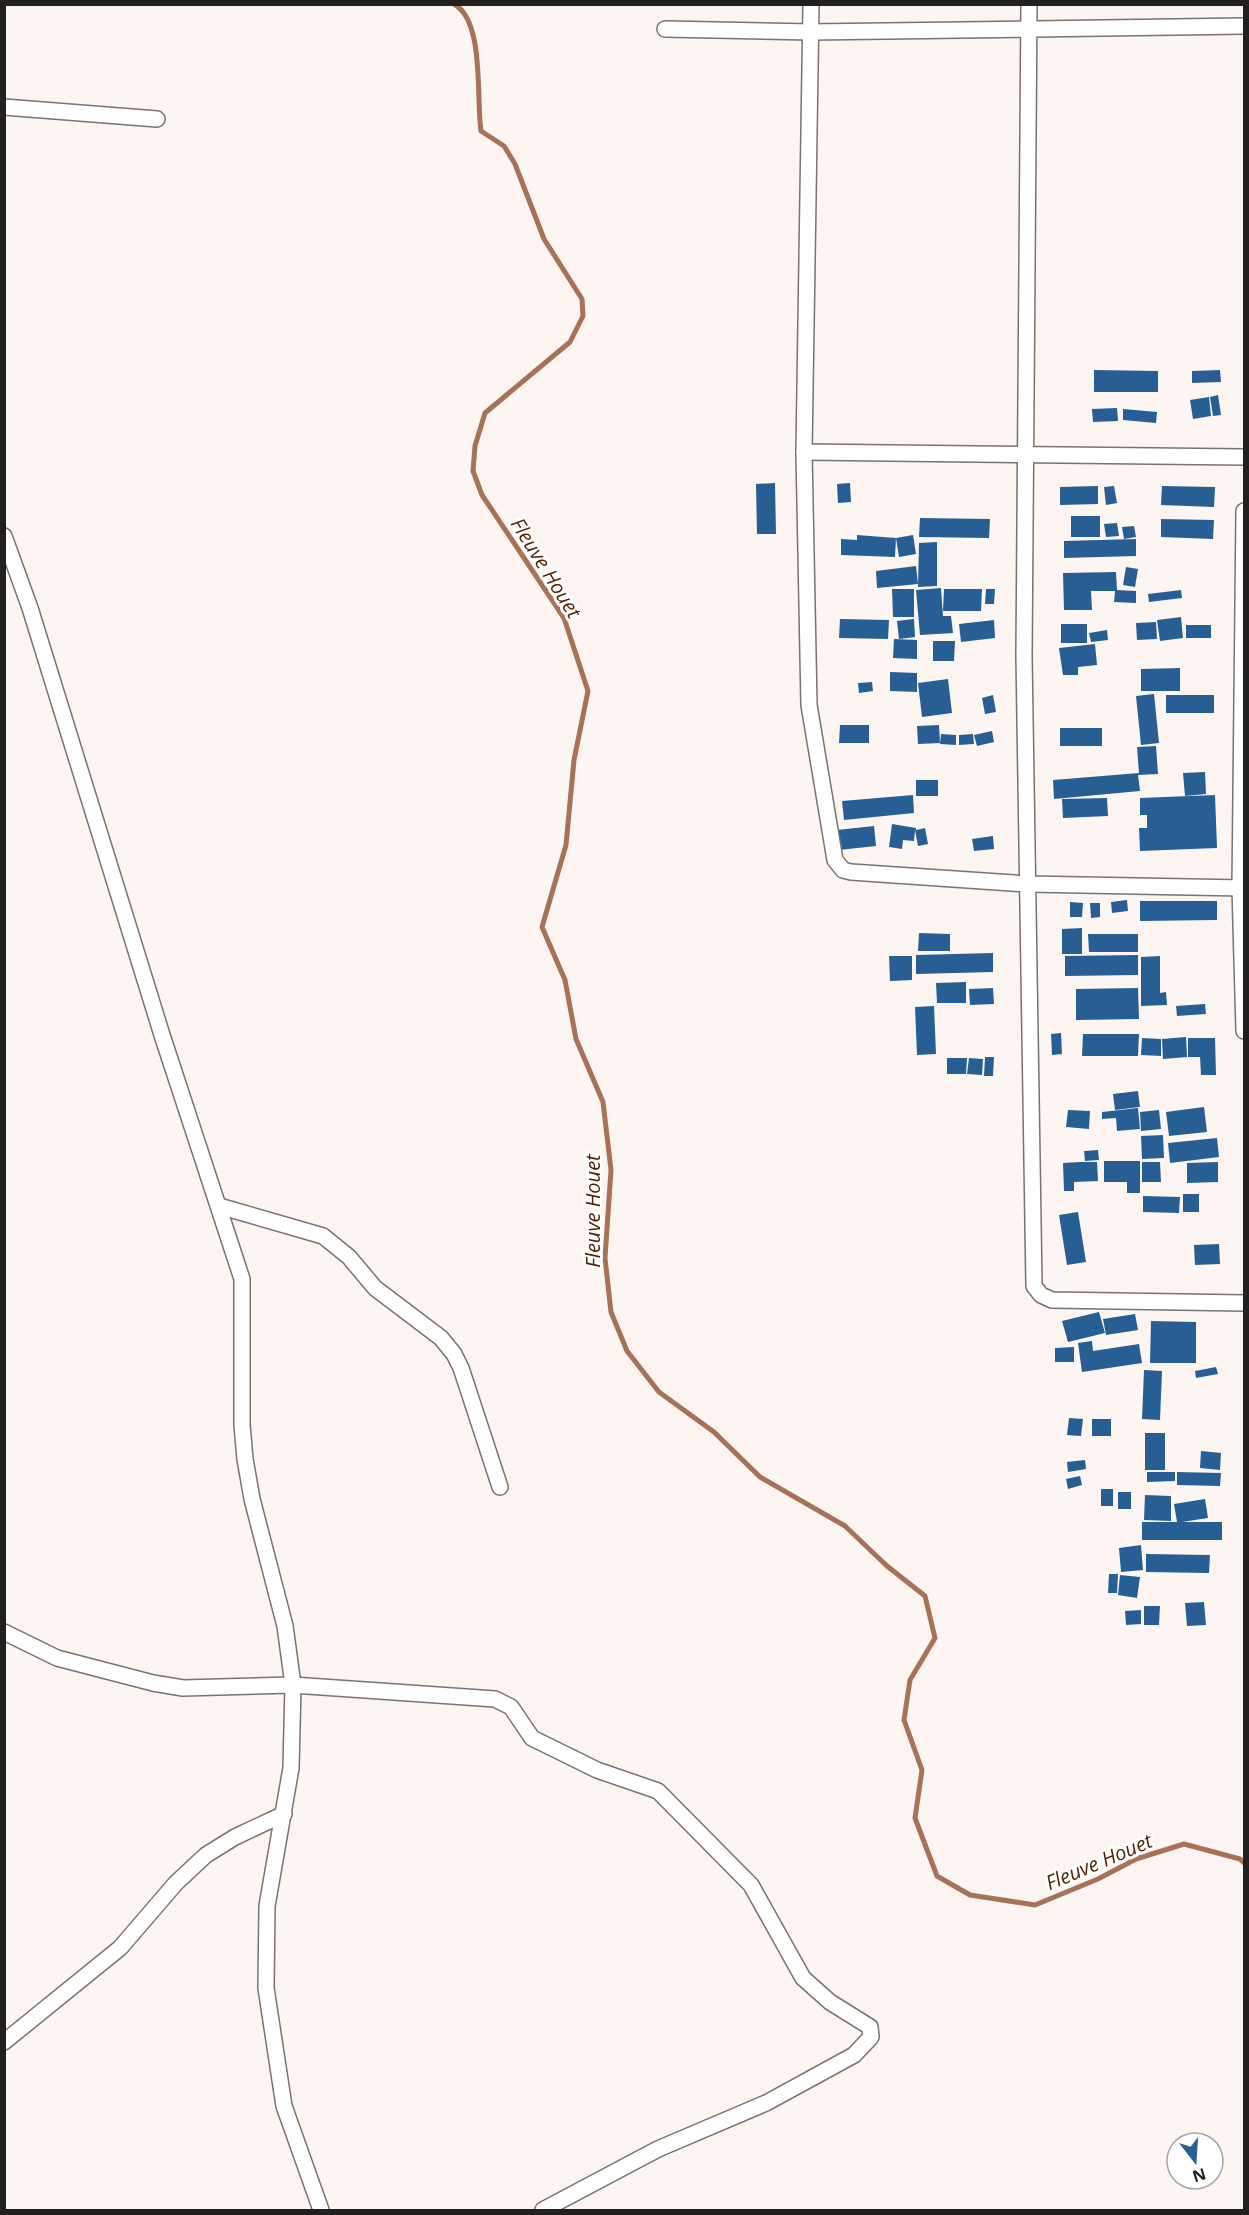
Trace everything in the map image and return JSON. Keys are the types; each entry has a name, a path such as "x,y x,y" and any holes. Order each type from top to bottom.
{"street":[{"path":"811,4 804,452 809,705 835,860 843,870 850,872 1027,884 1242,888"},
{"path":"1029,4 1024,656 1035,1286 1041,1295 1052,1300 1245,1303"},
{"path":"665,29 811,32 1245,26"},
{"path":"4,107 157,119"},
{"path":"804,452 1245,457"},
{"path":"1245,511 1242,888 1245,1031"},
{"path":"4,536 30,608 162,1035 242,1279 242,1425 245,1459 252,1499 285,1626 293,1685 291,1768 267,1906 266,1988 284,2106 321,2211"},
{"path":"219,1206 323,1236 336,1245 393,1303 441,1338 461,1368 500,1487"},
{"path":"4,1632 57,1658 153,1683 183,1688 293,1685 495,1699 511,1707 532,1738 597,1770 658,1791 751,1885 802,1977 830,2002 870,2027 871,2037 854,2055 766,2103 658,2149 543,2211"},
{"path":"4,2042 120,1948 176,1883 206,1855 235,1837 284,1814"}],"building":[{"path":"1094,370 1158,371 1158,392 1094,392"},
{"path":"1220,370 1221,382 1192,383 1192,371"},
{"path":"1218,395 1221,415 1213,416 1210,397"},
{"path":"1209,397 1211,416 1193,419 1190,400"},
{"path":"1117,408 1118,421 1093,422 1092,409"},
{"path":"1123,409 1157,412 1156,423 1123,420"},
{"path":"775,483 776,534 757,534 756,484"},
{"path":"850,483 851,502 838,503 837,484"},
{"path":"1098,486 1098,504 1060,505 1060,487"},
{"path":"1114,486 1117,503 1106,505 1104,487"},
{"path":"1162,486 1215,487 1214,507 1161,505"},
{"path":"1071,516 1100,516 1100,537 1071,537"},
{"path":"920,518 990,519 989,538 919,537"},
{"path":"1161,519 1214,520 1213,539 1161,537"},
{"path":"1117,523 1119,536 1106,537 1104,524"},
{"path":"1134,526 1136,537 1124,539 1122,527"},
{"path":"857,535 896,538 895,557 841,555 841,539 857,540"},
{"path":"913,535 916,554 899,557 896,538"},
{"path":"1136,539 1136,556 1064,558 1064,541"},
{"path":"937,542 937,586 918,587 919,543"},
{"path":"916,566 918,584 877,588 876,571"},
{"path":"1126,567 1138,569 1135,587 1123,585"},
{"path":"1116,572 1117,590 1136,591 1136,603 1114,602 1115,591 1091,591 1092,610 1064,610 1063,573"},
{"path":"941,588 943,616 951,616 953,633 920,635 916,590"},
{"path":"892,589 914,589 914,617 893,617"},
{"path":"944,589 982,589 981,611 943,611"},
{"path":"986,589 995,589 994,604 985,604"},
{"path":"1181,590 1182,598 1149,602 1148,594"},
{"path":"1181,617 1183,638 1160,641 1157,620"},
{"path":"840,619 889,620 888,639 839,638"},
{"path":"914,619 915,637 899,639 897,621"},
{"path":"994,620 995,638 961,642 959,624"},
{"path":"1156,622 1157,639 1137,640 1136,623"},
{"path":"1061,624 1087,624 1087,643 1061,643"},
{"path":"1186,625 1211,625 1211,638 1186,638"},
{"path":"1107,630 1108,640 1091,642 1089,633"},
{"path":"894,639 917,640 917,659 893,658"},
{"path":"933,641 955,641 954,661 933,661"},
{"path":"1095,644 1097,665 1078,667 1078,675 1063,675 1059,648"},
{"path":"1180,668 1180,691 1141,691 1141,669"},
{"path":"890,672 917,673 917,692 890,691"},
{"path":"948,679 952,713 922,717 918,683"},
{"path":"872,682 873,691 859,693 858,683"},
{"path":"1154,694 1159,743 1141,745 1136,696"},
{"path":"993,695 996,712 985,714 982,698"},
{"path":"1166,695 1214,695 1214,713 1166,713"},
{"path":"840,725 869,725 869,743 839,743"},
{"path":"939,725 940,743 918,744 917,726"},
{"path":"1060,728 1102,728 1102,746 1060,746"},
{"path":"992,731 994,742 977,746 974,735"},
{"path":"941,734 956,735 956,745 940,744"},
{"path":"973,734 974,744 959,745 959,735"},
{"path":"1156,746 1158,774 1138,775 1140,791 1054,799 1053,780 1139,773 1137,747"},
{"path":"1205,772 1206,794 1185,796 1183,773"},
{"path":"916,780 938,780 938,796 916,796"},
{"path":"913,795 914,813 844,820 842,801"},
{"path":"1215,795 1217,848 1140,851 1139,828 1147,828 1147,815 1140,815 1140,798"},
{"path":"1107,798 1108,816 1063,818 1062,799"},
{"path":"892,824 916,828 916,830 925,828 928,844 918,846 915,830 914,841 903,840 902,849 889,847"},
{"path":"874,826 876,846 839,850 837,830"},
{"path":"993,836 994,849 974,851 972,839"},
{"path":"1127,900 1128,911 1112,913 1111,902"},
{"path":"1140,901 1217,901 1217,920 1140,921"},
{"path":"1070,902 1083,903 1082,917 1070,917"},
{"path":"1090,903 1100,903 1100,917 1091,918"},
{"path":"1082,928 1082,954 1062,954 1062,929"},
{"path":"919,933 950,934 950,951 918,951"},
{"path":"1088,934 1138,934 1138,952 1089,952"},
{"path":"993,953 993,972 916,974 916,955"},
{"path":"1138,955 1138,975 1065,976 1065,956"},
{"path":"889,956 912,956 912,980 890,981"},
{"path":"1160,956 1160,993 1166,992 1167,1005 1141,1006 1141,957"},
{"path":"966,982 966,1003 937,1003 936,983"},
{"path":"993,988 994,1004 970,1005 969,989"},
{"path":"1138,988 1139,1019 1076,1020 1076,989"},
{"path":"1205,1004 1206,1014 1177,1016 1176,1006"},
{"path":"934,1006 936,1054 917,1055 915,1007"},
{"path":"1061,1033 1062,1054 1052,1055 1051,1034"},
{"path":"1083,1034 1139,1034 1138,1056 1082,1056"},
{"path":"1186,1037 1187,1057 1163,1059 1162,1039"},
{"path":"1142,1038 1161,1039 1161,1056 1141,1055"},
{"path":"1188,1038 1215,1038 1216,1075 1201,1075 1200,1057 1188,1057"},
{"path":"985,1057 994,1057 993,1076 984,1076"},
{"path":"947,1058 967,1058 966,1074 947,1074"},
{"path":"969,1058 983,1059 982,1075 967,1074"},
{"path":"1138,1091 1140,1107 1115,1110 1113,1094"},
{"path":"1204,1107 1207,1132 1169,1136 1166,1112"},
{"path":"1138,1108 1140,1129 1117,1131 1116,1118 1102,1119 1102,1112"},
{"path":"1068,1110 1090,1111 1089,1129 1066,1127"},
{"path":"1159,1110 1161,1129 1141,1131 1140,1112"},
{"path":"1163,1135 1164,1158 1142,1159 1141,1136"},
{"path":"1217,1138 1219,1157 1170,1163 1168,1143"},
{"path":"1098,1150 1099,1160 1085,1161 1084,1151"},
{"path":"1104,1161 1140,1161 1140,1193 1127,1193 1127,1182 1104,1182"},
{"path":"1097,1162 1098,1181 1074,1182 1074,1191 1064,1191 1063,1163"},
{"path":"1142,1162 1160,1162 1161,1182 1142,1182"},
{"path":"1218,1162 1218,1182 1187,1183 1187,1163"},
{"path":"1183,1194 1199,1194 1199,1212 1183,1212"},
{"path":"1143,1196 1180,1197 1179,1213 1143,1212"},
{"path":"1078,1212 1086,1262 1067,1265 1059,1215"},
{"path":"1219,1244 1220,1264 1195,1265 1194,1245"},
{"path":"1099,1312 1105,1333 1068,1342 1062,1321"},
{"path":"1135,1314 1138,1330 1106,1335 1103,1319"},
{"path":"1151,1321 1196,1322 1196,1363 1150,1363"},
{"path":"1092,1341 1093,1351 1139,1344 1142,1363 1082,1372 1078,1343"},
{"path":"1074,1347 1074,1362 1055,1362 1055,1348"},
{"path":"1216,1367 1218,1374 1196,1378 1195,1371"},
{"path":"1144,1370 1162,1371 1160,1420 1142,1419"},
{"path":"1069,1418 1083,1419 1081,1436 1067,1435"},
{"path":"1092,1419 1111,1419 1111,1436 1092,1436"},
{"path":"1145,1433 1165,1433 1165,1470 1145,1470"},
{"path":"1201,1451 1221,1453 1220,1470 1200,1468"},
{"path":"1085,1460 1086,1469 1068,1472 1067,1462"},
{"path":"1147,1472 1175,1472 1175,1481 1147,1482"},
{"path":"1177,1472 1221,1473 1220,1486 1177,1485"},
{"path":"1080,1476 1082,1485 1068,1489 1066,1479"},
{"path":"1101,1489 1113,1489 1113,1506 1101,1506"},
{"path":"1118,1492 1131,1492 1131,1509 1118,1509"},
{"path":"1145,1495 1171,1496 1171,1521 1144,1520"},
{"path":"1205,1499 1208,1518 1182,1522 1222,1522 1222,1540 1142,1540 1142,1522 1177,1522 1174,1504"},
{"path":"1141,1545 1143,1570 1121,1572 1119,1548"},
{"path":"1146,1554 1210,1555 1209,1573 1146,1572"},
{"path":"1109,1574 1118,1574 1117,1593 1108,1593"},
{"path":"1120,1575 1140,1577 1137,1598 1118,1595"},
{"path":"1204,1602 1206,1625 1187,1626 1185,1603"},
{"path":"1144,1606 1160,1606 1159,1625 1144,1625"},
{"path":"1141,1610 1141,1624 1126,1625 1125,1611"}],"waterway":[{"name":"Fleuve Houet","path":"454,4 464,13 475,43 481,131 504,146 515,164 544,239 582,299 583,316 570,342 485,413 475,446 473,471 482,495 564,618 588,691 574,760 566,845 542,927 565,980 576,1039 603,1102 611,1170 605,1258 611,1312 627,1351 659,1392 714,1432 760,1477 845,1526 887,1566 925,1596 935,1638 910,1680 904,1720 922,1770 915,1818 937,1876 970,1895 1035,1905 1098,1879 1136,1859 1184,1844 1240,1859 1244,1863"}]}
